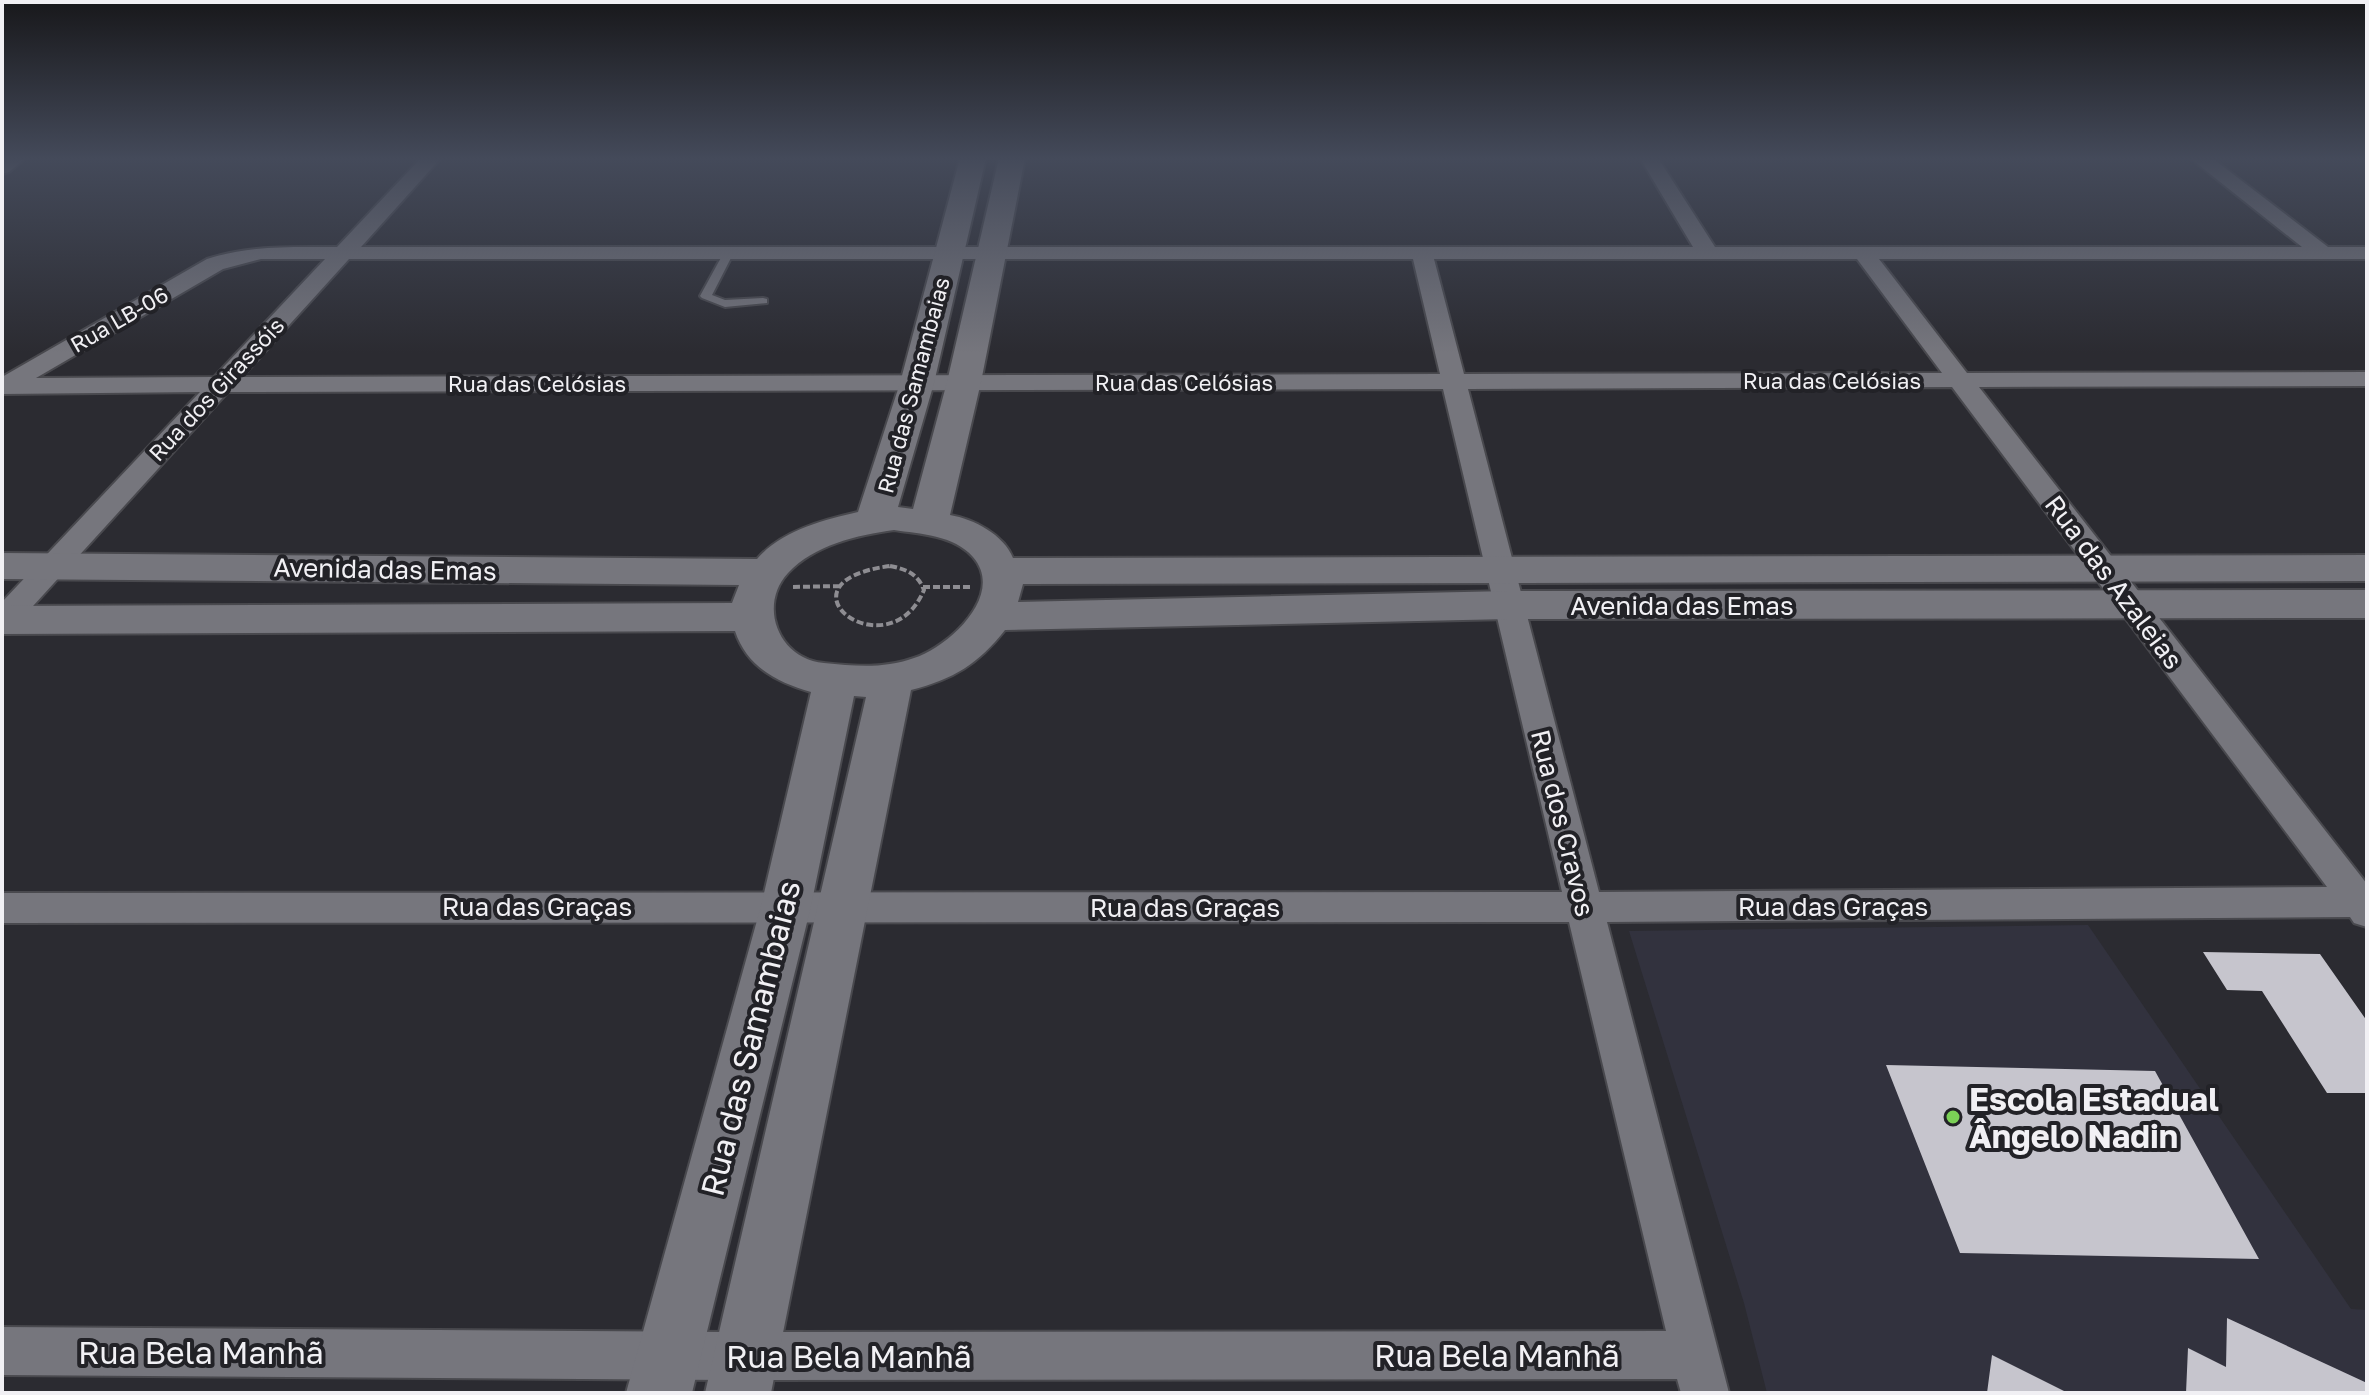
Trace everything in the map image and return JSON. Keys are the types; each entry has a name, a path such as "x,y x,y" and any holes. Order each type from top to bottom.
{"street":[{"name":"Rua dos Girassóis","path":"2,620 370,223"},
{"name":"Rua das Samambaias","path":"875,519 917,383 957,223"},
{"name":"Rua das Samambaias","path":"929,521 964,382 998,223"},
{"path":"1689,223 1708,253"},
{"path":"2284,223 2322,252"},
{"name":"Rua das Azaleias","path":"1862,252 2364,906"},
{"name":"Rua LB-06","path":"3,386 215,264 238,256 261,253 2367,253"},
{"name":"Rua dos Cravos","path":"1422,253 1700,1374"},
{"name":"Rua das Celósias","path":"3,386 2367,379"},
{"path":"875,519 929,521 958,530 982,544 1001,571 1004,587 997,616 968,649 945,663 891,681 835,682 808,676 785,665 767,651 756,635 752,617 758,587 768,572 796,547 833,529 875,519"},
{"name":"Avenida das Emas","path":"2,566 768,572"},
{"name":"Avenida das Emas","path":"997,616 1505,587 2103,568 2367,568"},
{"name":"Avenida das Emas","path":"1001,571 2131,605 2367,604"},
{"name":"Avenida das Emas","path":"2,620 752,617"},
{"path":"743,1374 891,681"},
{"name":"Rua das Samambaias","path":"663,1374 786,906 835,682"},
{"name":"Rua das Graças","path":"2,908 2364,906"},
{"name":"Rua Bela Manhã","path":"2,1351 663,1374 1700,1374"}],"lane":[{"path":"728,254 706,296 723,303 763,301"}],"path":[{"path":"890,566 914,574 921,581 924,590 921,600 905,616 877,624 850,620 841,613 836,605 840,586 861,571 890,566"}],"shaded area":[{"name":"Escola Estadual Ângelo Nadin","path":"2088,925 2351,1309 2367,1310 2367,1393 1767,1393 1744,1303 1629,931"}],"building":[{"path":"2203,952 2320,954 2367,1021 2367,1093 2327,1093 2262,991 2227,990"},
{"path":"1886,1065 2155,1071 2259,1259 1960,1253"},
{"path":"2227,1318 2367,1383 2367,1393 2186,1393 2188,1348 2226,1367"},
{"path":"1992,1355 2068,1393 1987,1393"}],"place":[{"name":"Escola Estadual Ângelo Nadin","path":"1953,1117"}]}
